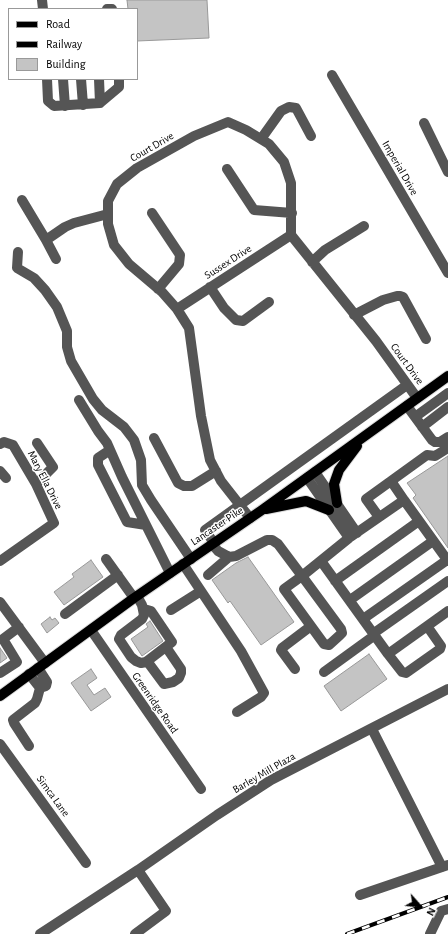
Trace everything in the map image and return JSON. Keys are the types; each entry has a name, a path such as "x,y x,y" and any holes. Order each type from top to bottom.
{"main road":[{"name":"Lancaster Pike","path":"0,696 135,597 262,510 444,379"},
{"path":"262,510 306,501 333,506 334,484 339,470 363,438"}],"street":[{"name":"Imperial Drive","path":"332,75 448,273"},
{"path":"47,80 48,101 54,106 100,103 119,87 119,80"},
{"path":"63,80 64,106"},
{"path":"81,80 83,105"},
{"path":"99,80 100,103"},
{"path":"261,139 281,111 289,107 296,108 311,136"},
{"name":"Court Drive","path":"250,518 221,481 210,460 201,416 189,328 177,309 158,289 129,264 114,245 108,224 108,201 117,184 137,168 194,136 228,122 246,130 269,144 284,162 291,182 291,235 417,398"},
{"path":"424,123 448,172"},
{"path":"227,169 254,210 292,213"},
{"path":"22,200 56,259"},
{"path":"152,213 180,255 179,264 158,289"},
{"path":"46,240 74,223 108,214"},
{"path":"312,262 325,250 364,226"},
{"name":"Sussex Drive","path":"177,309 291,235"},
{"path":"18,252 17,268 34,278 57,306 67,331 67,347 71,361 97,405 124,427 134,440 141,460 142,485 187,561 201,591 241,651 264,693 261,697 237,712"},
{"path":"210,287 224,308 236,320 243,321 269,302"},
{"path":"354,315 383,300 400,296 426,339"},
{"path":"415,417 448,392 444,379"},
{"path":"229,557 218,551 205,530 407,385"},
{"path":"79,400 110,450 170,573"},
{"path":"407,406 432,440 435,442 440,442 448,436"},
{"path":"422,427 448,408"},
{"path":"154,438 178,483 184,486 192,486 216,471"},
{"name":"Mary Ella Drive","path":"0,444 4,442 13,445 36,484 54,523 0,561"},
{"path":"36,484 53,467 37,443"},
{"path":"380,517 366,499 427,455 435,456 448,448"},
{"path":"110,450 98,458 98,465 127,522 146,525"},
{"path":"311,475 353,536"},
{"path":"363,619 447,561 391,481"},
{"path":"208,575 229,557 236,556 267,540 272,540 278,544 302,576 342,629 342,633 327,645 324,644 284,589 302,576 353,536 404,500"},
{"path":"335,581 419,521"},
{"path":"350,600 433,541"},
{"path":"106,559 144,609 151,612 172,642 147,661 141,663 136,661 119,639 121,635 142,619 144,609"},
{"path":"320,561 402,672 406,672 440,649 441,646 428,626"},
{"path":"65,614 118,575"},
{"path":"324,672 374,634 448,582"},
{"path":"171,610 201,591"},
{"path":"0,603 19,627 41,665 47,682 46,686 40,688"},
{"path":"388,654 448,611"},
{"path":"295,669 281,650 311,626"},
{"path":"0,673 17,662 2,637 19,627"},
{"name":"Greenridge Road","path":"91,630 201,789"},
{"path":"147,661 164,684 173,682 179,678 182,673 181,669 166,647"},
{"path":"29,674 40,688"},
{"path":"29,746 14,724 14,720 35,703 40,688"},
{"name":"Barley Mill Plaza","path":"40,934 101,895 270,780 448,689"},
{"path":"360,895 445,866 372,729"},
{"name":"Simca Lane","path":"0,744 86,863"},
{"path":"135,934 166,911 138,870"},
{"path":"430,934 444,910"}],"building":[{"path":"127,0 207,0 209,38 138,41 138,8 128,8"},
{"path":"448,456 448,548 413,498 416,495 407,483"},
{"path":"248,557 294,622 261,645 230,601 228,603 212,580 236,563"},
{"path":"91,560 103,577 64,605 54,592 74,577 72,574"},
{"path":"50,617 52,620 55,618 59,623 47,633 41,624"},
{"path":"150,621 163,641 142,656 131,639 148,627 146,624"},
{"path":"0,648 7,658 0,663"},
{"path":"369,654 387,679 341,711 324,686"},
{"path":"91,669 97,678 87,685 94,695 105,688 111,697 91,711 71,683"}],"railway":[{"path":"347,934 448,897"}]}
